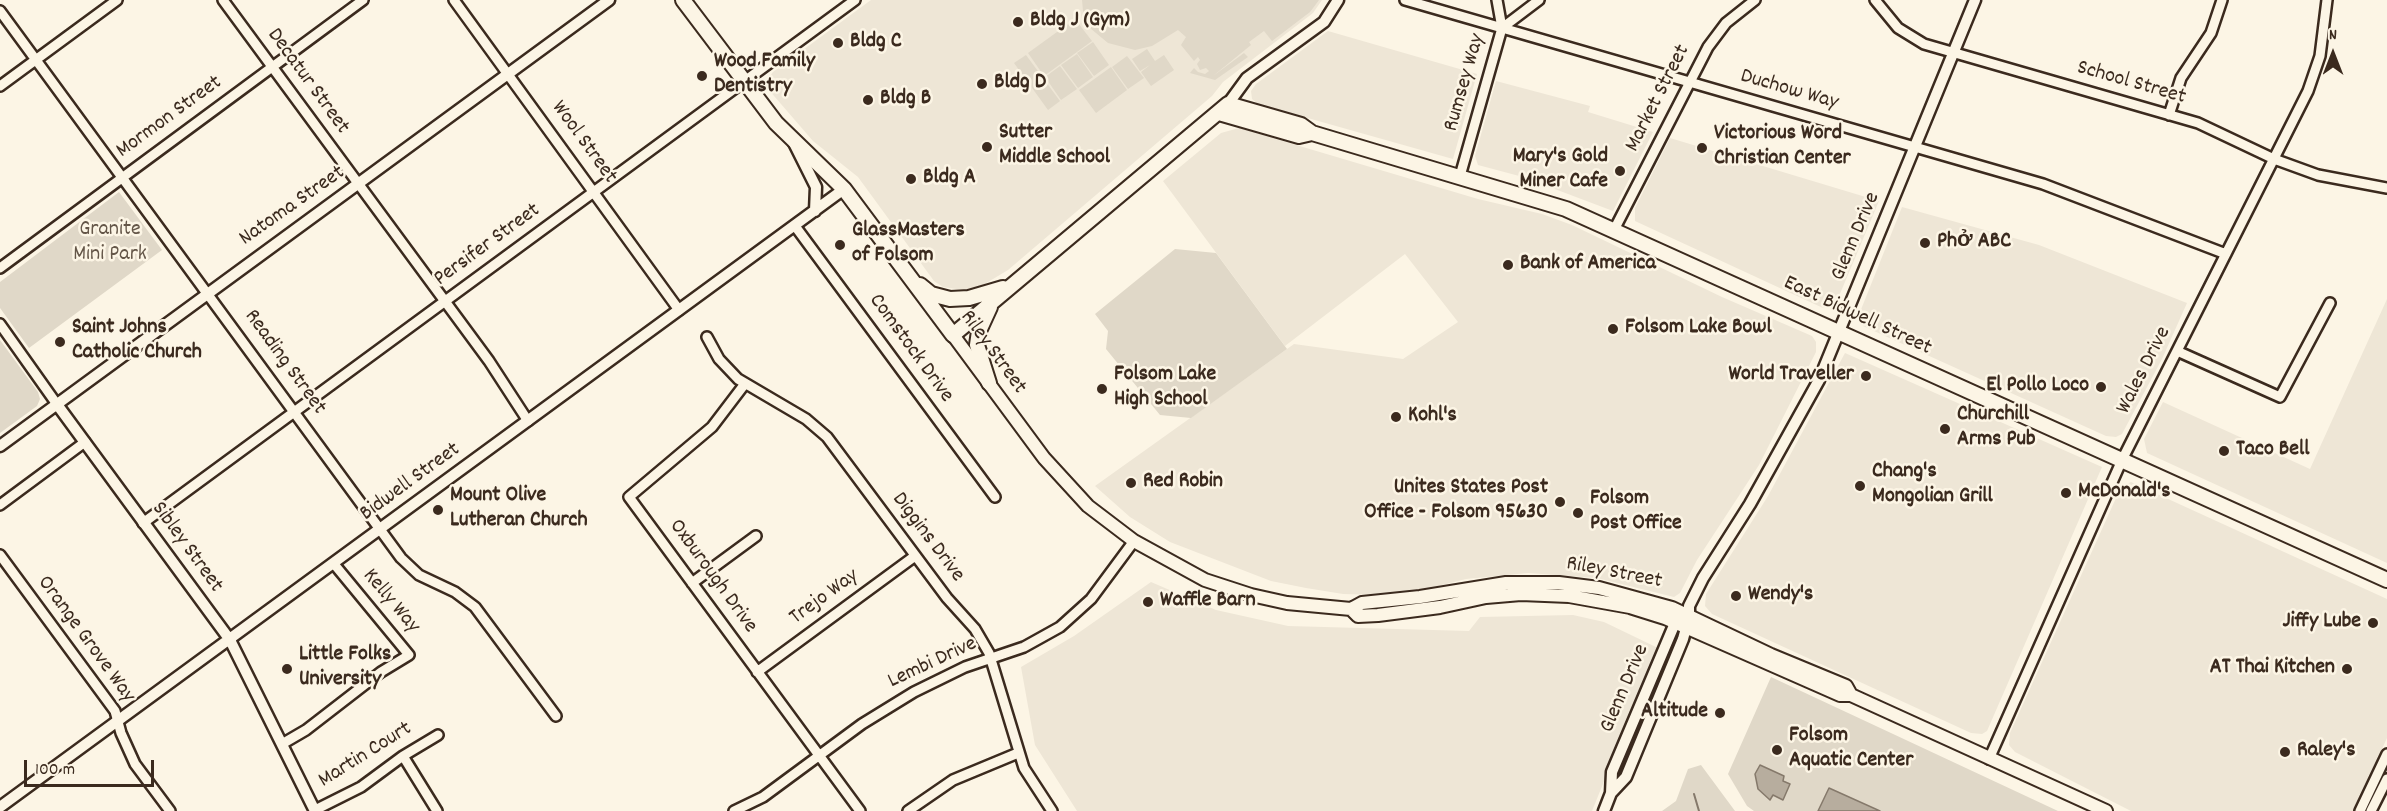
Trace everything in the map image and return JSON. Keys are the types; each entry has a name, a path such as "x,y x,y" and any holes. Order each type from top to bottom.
{"main road":[{"name":"Riley Street","path":"683,0 743,81 791,138 844,189 1062,479 1088,506 1134,542 1180,568 1231,589 1287,603 1351,609 1362,603 1506,583 1559,583 1615,591 1684,617 1840,695 1851,695 2106,811"},
{"name":"East Bidwell Street","path":"1224,109 1299,136 1312,132 1545,201 1614,230 2371,573 2387,572"},
{"path":"953,335 1224,109"},
{"path":"903,268 931,294 950,299 969,298 998,291 1023,276"},
{"path":"989,384 977,345 979,331 992,302"},
{"name":"East Bidwell Street","path":"2371,573 2380,586 2387,589"},
{"path":"2371,573 2387,580"},
{"path":"1378,615 1386,608 1431,602 1445,592"},
{"name":"Riley Street","path":"1351,609 1358,616 1378,615 1440,607 1486,597 1548,594 1595,599 1684,617"}],"street":[{"path":"0,86 117,0"},
{"name":"Decatur Street","path":"223,0 489,361 528,421"},
{"name":"Mormon Street","path":"0,268 363,0"},
{"name":"Wool Street","path":"454,0 679,310"},
{"name":"Natoma Street","path":"0,446 207,292 359,184 609,0"},
{"name":"Persifer Street","path":"143,523 855,0"},
{"path":"1224,109 1247,78 1324,22 1338,0"},
{"name":"Duchow Way","path":"1405,0 2073,194 2226,254"},
{"name":"Rumsey Way","path":"1460,176 1502,28 1497,0"},
{"path":"1502,28 1539,0"},
{"name":"Market Street","path":"1614,230 1689,82 1716,35 1737,13 1755,0"},
{"name":"School Street","path":"1875,0 1893,24 1913,39 2209,128 2274,159 2334,179 2387,188"},
{"name":"Glenn Drive","path":"1604,811 1611,793 1612,772 1684,617 1814,389 1975,0"},
{"path":"2169,115 2181,78 2211,33 2222,0"},
{"name":"Wales Drive","path":"1989,759 2122,460 2314,77 2325,34 2327,0"},
{"name":"Reading Street","path":"0,11 413,570 426,580 455,592 475,607 556,716"},
{"path":"791,138 816,187 815,211"},
{"name":"Bidwell Street","path":"0,807 844,189"},
{"name":"Comstock Drive","path":"795,225 995,497"},
{"path":"2178,351 2280,397 2330,303"},
{"name":"Sibley Street","path":"0,324 230,640 315,811"},
{"name":"Diggins Drive","path":"707,337 728,370 744,385 818,428 947,598 975,629 990,658 1018,753 1032,782 1052,811"},
{"name":"Oxburough Drive","path":"744,385 712,427 629,497 860,811"},
{"path":"0,505 85,442"},
{"path":"692,583 756,536"},
{"name":"Lembi Drive","path":"734,811 746,809 914,692 1042,638 1076,614 1105,584 1134,542"},
{"name":"Orange Grove Way","path":"0,555 115,711 121,733 135,764 170,811"},
{"name":"Trejo Way","path":"757,672 915,556"},
{"name":"Kelly Way","path":"282,744 306,730 381,672 409,655 334,564"},
{"name":"Glenn Drive","path":"1611,793 1626,777 1684,617"},
{"path":"1626,777 1624,762 1633,738 1634,732 1631,729"},
{"name":"Martin Court","path":"315,811 361,787 403,756 438,735"},
{"path":"908,811 953,780 1018,753"},
{"path":"2360,811 2387,754"},
{"path":"403,756 437,811"},
{"path":"2371,811 2387,778"}],"shaded area":[{"name":"Sutter Middle School","path":"871,0 1322,0 1313,13 1223,82 1212,96 1008,270 983,285 963,290 943,287 934,281 858,177 813,141 768,89 766,81 773,72"},
{"path":"1328,31 1477,74 1453,159 1258,104 1252,99 1251,91 1256,84"},
{"path":"1496,81 1590,106 1588,112 1653,132 1613,211 1523,177 1478,165 1475,156"},
{"path":"1239,128 1478,199 1542,214 1572,225 1722,297 1812,336 1816,342 1816,352 1759,465 1697,560 1680,593 1674,597 1597,578 1528,573 1466,579 1422,590 1379,595 1343,594 1306,588 1271,581 1170,542 1130,517 1095,486 1294,344 1403,359 1458,322 1405,254 1285,346 1163,181 1221,133"},
{"path":"1670,138 1879,201 1834,308 1823,308 1635,221 1635,208"},
{"path":"1902,207 2039,245 2187,303 2162,359 2122,434 2116,437 2106,436 1863,326 1860,322 1860,312"},
{"path":"2387,299 2387,563 2147,453 2144,439 2163,402 2310,469"},
{"path":"1845,353 2102,467 1987,731 1982,734 1971,733 1712,614 1705,606 1706,594 1768,496"},
{"path":"2131,482 2387,599 2387,738 2353,811 2131,811 2015,752 2009,745 2010,733 2121,487"},
{"path":"1151,582 1216,610 1288,626 1469,631 1480,617 1573,615 1604,622 1658,648 1592,811 1077,811 1035,745 1021,667 1074,636"},
{"path":"1760,765 1784,776 1783,781 1790,784 1783,800 1773,795 1770,800 1758,789 1755,774"},
{"path":"1829,788 1880,811 1818,811"}],"green space":[{"path":"1082,0 1319,0 1310,12 1272,41 1264,31 1249,42 1251,45 1213,76 1244,53 1248,57 1215,80 1190,73 1194,68 1205,74 1209,71 1206,68 1200,70 1197,64 1200,60 1198,57 1194,61 1181,45 1186,37 1178,30 1152,46 1135,50 1108,43 1090,28 1083,11"},
{"path":"1075,19 1092,41 1044,76 1028,53"},
{"path":"1093,42 1109,65 1094,76 1077,53"},
{"path":"1147,49 1155,61 1164,55 1174,70 1151,86 1141,72 1150,65 1140,71 1132,59"},
{"path":"1077,54 1093,77 1078,88 1061,65"},
{"path":"1026,55 1060,101 1048,110 1014,63"},
{"path":"1127,56 1144,78 1128,89 1112,67"},
{"path":"1060,66 1077,89 1061,100 1045,77"},
{"path":"1111,67 1127,90 1096,113 1079,90"},
{"name":"Granite Mini Park","path":"119,192 162,250 29,348 0,308 0,282"},
{"path":"1175,249 1216,253 1287,349 1191,418 1160,415 1106,349 1108,331 1095,314"},
{"path":"0,340 38,392 40,399 37,406 0,433"},
{"path":"1771,677 2058,811 1754,811 1747,806 1728,774"},
{"path":"1701,765 1735,811 1662,811 1676,801 1688,769"}],"waterway":[{"path":"1694,794 1699,811"}],"place":[{"name":"Bldg J (Gym)","path":"1018,22"},
{"name":"Bldg C","path":"838,43"},
{"name":"Wood Family Dentistry","path":"702,76"},
{"name":"Bldg D","path":"982,84"},
{"name":"Bldg B","path":"868,100"},
{"name":"Sutter Middle School","path":"987,147"},
{"name":"Victorious Word Christian Center","path":"1702,148"},
{"name":"Mary's Gold Miner Cafe","path":"1620,171"},
{"name":"Bldg A","path":"911,179"},
{"name":"Phở ABC","path":"1925,243"},
{"name":"GlassMasters of Folsom","path":"840,245"},
{"name":"Bank of America","path":"1508,265"},
{"name":"Folsom Lake Bowl","path":"1613,329"},
{"name":"Saint Johns Catholic Church","path":"60,342"},
{"name":"World Traveller","path":"1866,376"},
{"name":"El Pollo Loco","path":"2101,387"},
{"name":"Folsom Lake High School","path":"1102,389"},
{"name":"Kohl's","path":"1396,417"},
{"name":"Churchill Arms Pub","path":"1945,429"},
{"name":"Taco Bell","path":"2224,451"},
{"name":"Red Robin","path":"1131,483"},
{"name":"Chang's Mongolian Grill","path":"1860,486"},
{"name":"McDonald's","path":"2066,493"},
{"name":"Unites States Post Office - Folsom 95630","path":"1560,502"},
{"name":"Mount Olive Lutheran Church","path":"438,510"},
{"name":"Folsom Post Office","path":"1578,513"},
{"name":"Wendy's","path":"1736,596"},
{"name":"Waffle Barn","path":"1148,602"},
{"name":"Jiffy Lube","path":"2373,623"},
{"name":"Little Folks University","path":"287,669"},
{"name":"AT Thai Kitchen","path":"2347,669"},
{"name":"Altitude","path":"1720,713"},
{"name":"Folsom Aquatic Center","path":"1777,750"},
{"name":"Raley's","path":"2285,752"}]}
